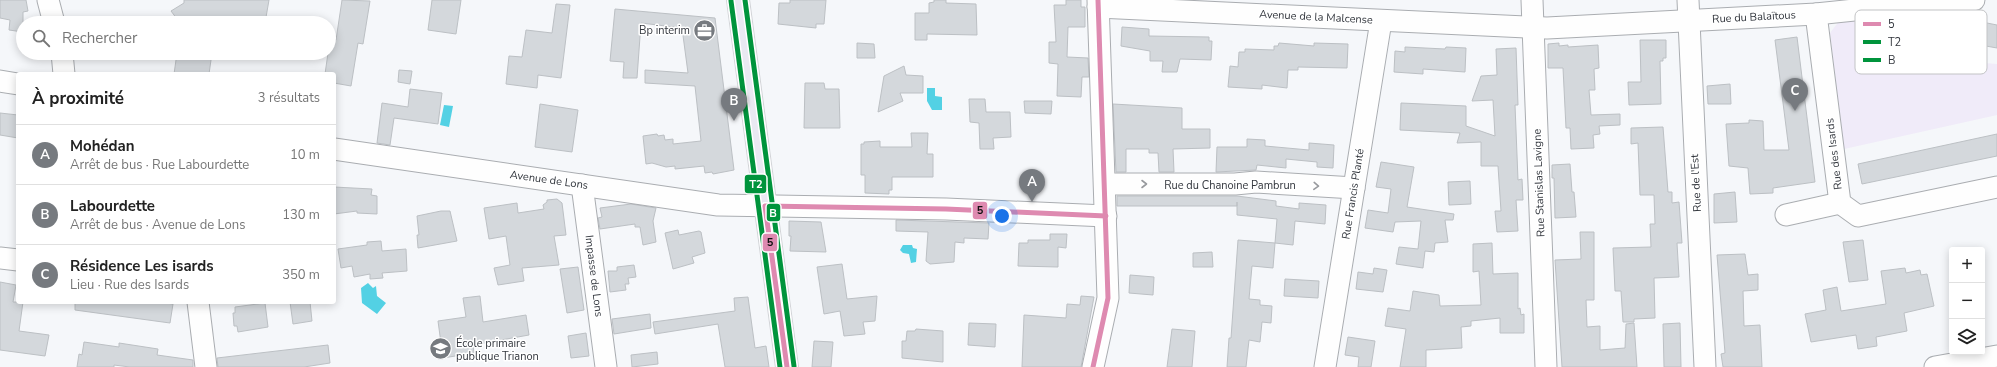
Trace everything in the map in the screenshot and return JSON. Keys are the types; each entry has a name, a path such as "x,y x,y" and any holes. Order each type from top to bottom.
{"main road":[{"path":"738,0 787,367"}],"street":[{"path":"48,0 52,16"},
{"name":"Rue Stanislas Lavigne","path":"1532,0 1546,367"},
{"name":"Rue de l'Est","path":"1688,0 1704,367"},
{"name":"Rue du Balaïtous","path":"1533,28 1816,14 1931,2 1974,0"},
{"path":"1093,367 1108,298 1098,3"},
{"name":"Avenue de la Malcense","path":"1098,3 1381,21 1533,28"},
{"name":"Rue des Isards","path":"1816,14 1840,203 1858,216 1997,187"},
{"name":"Rue Francis Planté","path":"1325,367 1381,21"},
{"path":"63,60 64,72"},
{"path":"0,81 16,84"},
{"name":"Avenue de Lons","path":"336,149 718,205 946,209 1106,216"},
{"name":"Rue du Chanoine Pambrun","path":"1105,184 1235,184 1256,182 1354,188"},
{"name":"Impasse de Lons","path":"582,185 606,367"},
{"path":"1786,215 1840,203"},
{"path":"0,258 16,260"},
{"path":"198,304 206,367"},
{"path":"1935,367 1997,356"}],"shaded area":[{"path":"1855,19 1855,74 1987,74 1987,63 1997,64 1997,115 1844,149 1830,33 1840,20"}],"water":[{"path":"927,88 935,88 935,96 942,97 942,110 932,110 927,101"},
{"path":"444,105 453,106 449,127 440,125"},
{"path":"903,245 912,245 913,248 917,249 916,262 911,263 909,254 903,253 900,250"},
{"path":"368,283 373,288 376,286 377,296 386,303 377,314 362,303 361,288"}],"building":[{"path":"0,0 26,0 28,11 23,12 23,16 16,16 16,31 9,30 10,20 0,18"},
{"path":"184,0 269,0 266,16 175,16 171,11 184,3"},
{"path":"342,0 370,1 363,44 358,43 351,86 336,83 336,72 325,72 327,60 336,60 336,40"},
{"path":"432,0 461,0 456,34 428,30"},
{"path":"790,0 826,0 824,24 816,24 816,28 778,24 779,3 790,3"},
{"path":"934,0 946,0 946,3 976,4 977,35 927,34 927,40 915,40 915,13 929,13 929,3 934,2"},
{"path":"1066,0 1081,0 1081,7 1085,7 1085,27 1068,27 1067,57 1088,58 1089,77 1082,77 1081,97 1057,96 1058,64 1049,63 1049,42 1056,42 1054,5 1066,5"},
{"path":"556,4 570,5 561,78 538,75 537,88 506,84 509,56 522,57 526,30 552,33"},
{"path":"615,9 715,18 734,170 713,174 712,172 705,173 704,166 675,169 675,166 666,167 652,163 646,164 643,136 657,134 658,136 664,135 665,140 673,139 673,144 701,141 695,86 645,83 645,70 688,73 682,28 641,23 637,78 623,78 624,62 610,61"},
{"path":"1987,23 1997,25 1997,48 1987,46"},
{"path":"1122,27 1149,29 1149,36 1209,37 1209,41 1212,41 1211,60 1180,59 1177,72 1162,72 1163,61 1150,61 1150,51 1121,46"},
{"path":"1797,37 1815,182 1773,188 1773,193 1750,194 1748,168 1729,166 1726,124 1749,123 1749,120 1763,121 1764,150 1789,150 1775,40"},
{"path":"1640,40 1666,40 1666,58 1663,58 1663,61 1660,61 1661,104 1629,105 1628,82 1641,82"},
{"path":"857,43 874,44 875,58 857,58"},
{"path":"1279,43 1314,46 1314,43 1348,44 1347,68 1298,67 1298,70 1288,70 1287,88 1262,85 1262,89 1228,87 1230,66 1238,67 1239,52 1245,52 1245,49 1274,50 1274,46 1278,46"},
{"path":"1559,43 1559,46 1568,45 1568,47 1598,45 1599,68 1594,69 1595,90 1589,90 1591,115 1620,114 1620,125 1599,126 1600,134 1593,135 1594,148 1571,149 1570,128 1566,128 1563,68 1548,68 1548,44"},
{"path":"1405,47 1445,49 1446,47 1466,48 1465,72 1423,69 1423,74 1394,72 1395,51 1405,52"},
{"path":"1516,48 1518,105 1515,105 1518,180 1522,179 1523,200 1516,200 1518,231 1497,232 1495,211 1501,211 1498,166 1481,166 1481,142 1457,143 1460,133 1400,130 1401,103 1466,106 1466,126 1495,136 1493,100 1472,101 1481,76 1497,75 1496,49"},
{"path":"176,60 211,60 209,72 174,72"},
{"path":"904,66 906,75 923,76 923,93 900,93 903,101 878,112 884,76"},
{"path":"399,70 412,71 410,84 398,82"},
{"path":"805,83 824,83 825,89 839,89 840,128 804,128"},
{"path":"1730,84 1731,104 1708,104 1707,86"},
{"path":"410,89 442,93 438,124 394,118 390,145 377,143 382,103 408,107"},
{"path":"969,99 985,99 986,112 1010,112 1011,137 993,138 994,149 980,149 979,123 970,122"},
{"path":"1024,101 1052,101 1051,114 1025,113"},
{"path":"540,104 578,110 572,152 535,147"},
{"path":"1113,104 1182,108 1182,129 1210,129 1210,148 1173,149 1174,172 1159,172 1158,153 1149,153 1149,149 1126,149 1126,172 1116,172"},
{"path":"0,113 16,115 16,138 0,135"},
{"path":"1663,127 1668,192 1672,192 1672,203 1679,202 1682,243 1677,243 1679,277 1654,278 1655,318 1634,319 1634,322 1623,322 1621,291 1615,291 1613,248 1651,247 1650,224 1655,224 1654,195 1640,195 1638,143 1631,144 1631,128"},
{"path":"911,133 928,133 927,154 933,154 933,177 892,177 892,190 889,190 889,194 865,193 865,175 861,175 861,144 864,144 864,142 880,141 880,147 912,147"},
{"path":"1997,134 1997,156 1862,184 1858,164"},
{"path":"1247,139 1265,140 1265,146 1309,150 1309,143 1334,145 1333,168 1317,167 1317,162 1286,159 1286,168 1257,165 1256,170 1216,172 1217,147 1247,147"},
{"path":"1381,162 1414,167 1407,207 1454,214 1453,220 1445,220 1448,242 1435,243 1434,252 1425,251 1423,268 1396,264 1399,247 1418,249 1421,221 1395,222 1393,232 1365,228 1368,210 1388,213 1391,189 1376,187"},
{"path":"1570,164 1576,217 1555,218 1554,178 1552,178 1552,165"},
{"path":"1470,181 1471,204 1449,205 1448,182"},
{"path":"336,187 372,189 371,195 377,196 377,214 357,213 357,211 336,214"},
{"path":"1735,192 1737,222 1714,223 1714,194"},
{"path":"1117,196 1237,196 1276,201 1276,206 1299,209 1299,203 1326,205 1325,224 1295,221 1293,245 1275,243 1277,219 1237,215 1237,206 1117,206"},
{"path":"557,199 562,203 566,235 554,236 559,265 522,268 524,281 498,285 494,268 510,265 506,236 489,239 484,208 517,203 518,213 544,209 543,205 547,202 547,200"},
{"path":"631,204 656,208 653,221 656,242 643,245 640,227 635,227 635,224 600,229 598,218 602,217 600,208"},
{"path":"441,211 450,211 457,241 418,248 417,235 419,235 417,216"},
{"path":"896,220 989,223 988,239 964,238 964,243 955,242 954,262 930,264 926,261 928,232 896,231"},
{"path":"789,221 821,222 826,252 790,251 791,236 789,236"},
{"path":"678,230 679,235 699,231 701,232 705,253 692,257 694,263 673,269 665,233"},
{"path":"1580,232 1594,232 1594,300 1586,300 1587,327 1600,326 1600,350 1625,348 1626,324 1634,323 1637,367 1562,367 1555,260 1581,259"},
{"path":"1050,234 1067,234 1066,248 1058,247 1058,267 1018,266 1019,243 1028,243 1028,240 1050,240"},
{"path":"1238,240 1275,243 1273,268 1252,266 1249,299 1260,300 1260,305 1272,306 1271,323 1262,322 1260,342 1249,340 1246,367 1227,367 1229,338 1231,338"},
{"path":"1863,240 1868,280 1849,282 1843,242"},
{"path":"381,241 382,251 406,249 407,271 382,273 383,278 370,279 370,274 354,277 352,266 341,268 338,249 367,245 367,242"},
{"path":"1492,243 1493,274 1518,273 1518,309 1520,308 1521,315 1524,314 1524,333 1500,333 1500,318 1471,321 1471,326 1461,327 1462,348 1426,350 1426,367 1400,367 1406,329 1385,326 1388,308 1410,311 1413,291 1439,295 1440,306 1481,305 1479,271 1473,272 1473,244"},
{"path":"1212,252 1213,267 1193,267 1193,253"},
{"path":"1745,254 1748,275 1758,274 1758,290 1743,291 1744,326 1760,325 1762,367 1723,367 1721,354 1725,353 1717,255"},
{"path":"842,264 847,299 877,296 875,321 863,322 865,334 844,336 840,311 824,314 817,267"},
{"path":"634,265 636,277 628,278 629,284 625,284 626,290 610,292 608,271 617,271 617,267"},
{"path":"578,267 584,310 567,313 560,269"},
{"path":"1374,268 1387,270 1383,292 1356,289 1358,272 1373,274"},
{"path":"1905,268 1906,273 1920,270 1921,275 1927,274 1934,306 1904,313 1907,331 1876,337 1877,346 1858,349 1856,335 1811,342 1805,314 1826,310 1823,290 1837,287 1841,311 1886,304 1881,271"},
{"path":"1130,275 1154,277 1153,295 1129,293"},
{"path":"1285,279 1319,281 1318,298 1284,296"},
{"path":"0,282 16,285 13,302 16,302 16,304 23,304 19,331 49,335 45,356 0,350"},
{"path":"480,296 483,322 526,315 529,335 473,345 474,353 443,358 438,321 466,317 463,298"},
{"path":"1081,296 1094,297 1081,367 1022,367 1024,315 1066,318 1067,304 1080,305"},
{"path":"748,297 755,348 766,346 769,367 725,367 718,324 655,334 653,322 735,311 734,298"},
{"path":"75,304 173,304 170,323 75,310"},
{"path":"265,304 268,327 238,332 237,326 234,326 233,313 235,313 235,307"},
{"path":"290,304 310,304 312,321 293,324"},
{"path":"650,314 651,328 614,334 612,319"},
{"path":"969,323 996,324 995,347 968,345"},
{"path":"1680,323 1681,367 1664,367 1663,324"},
{"path":"916,329 943,331 943,362 902,358 902,341 906,341 907,331 915,331"},
{"path":"1172,329 1195,331 1192,367 1167,367"},
{"path":"586,333 589,356 571,358 568,336"},
{"path":"1348,337 1375,341 1371,367 1358,367 1359,357 1345,355"},
{"path":"814,341 833,342 831,367 812,367"},
{"path":"84,342 119,347 119,343 158,349 157,355 193,360 193,367 130,367 114,365 114,367 77,367 79,354 82,355"},
{"path":"328,345 330,363 304,367 218,367 217,358"},
{"path":"657,352 658,364 632,367 631,355"}],"transit line":[{"name":"B","path":"745,0 794,366"},
{"name":"5","path":"1093,367 1108,298 1098,0"},
{"name":"T2","path":"731,1 780,367"},
{"name":"5","path":"787,367 765,206 946,209 1106,216"}],"place":[{"name":"Bp interim","path":"705,30"},
{"name":"Résidence Les isards","path":"1795,111"},
{"name":"Labourdette","path":"734,121"},
{"name":"Mohédan","path":"1032,202"},
{"name":"École primaire publique Trianon","path":"441,349"}]}
